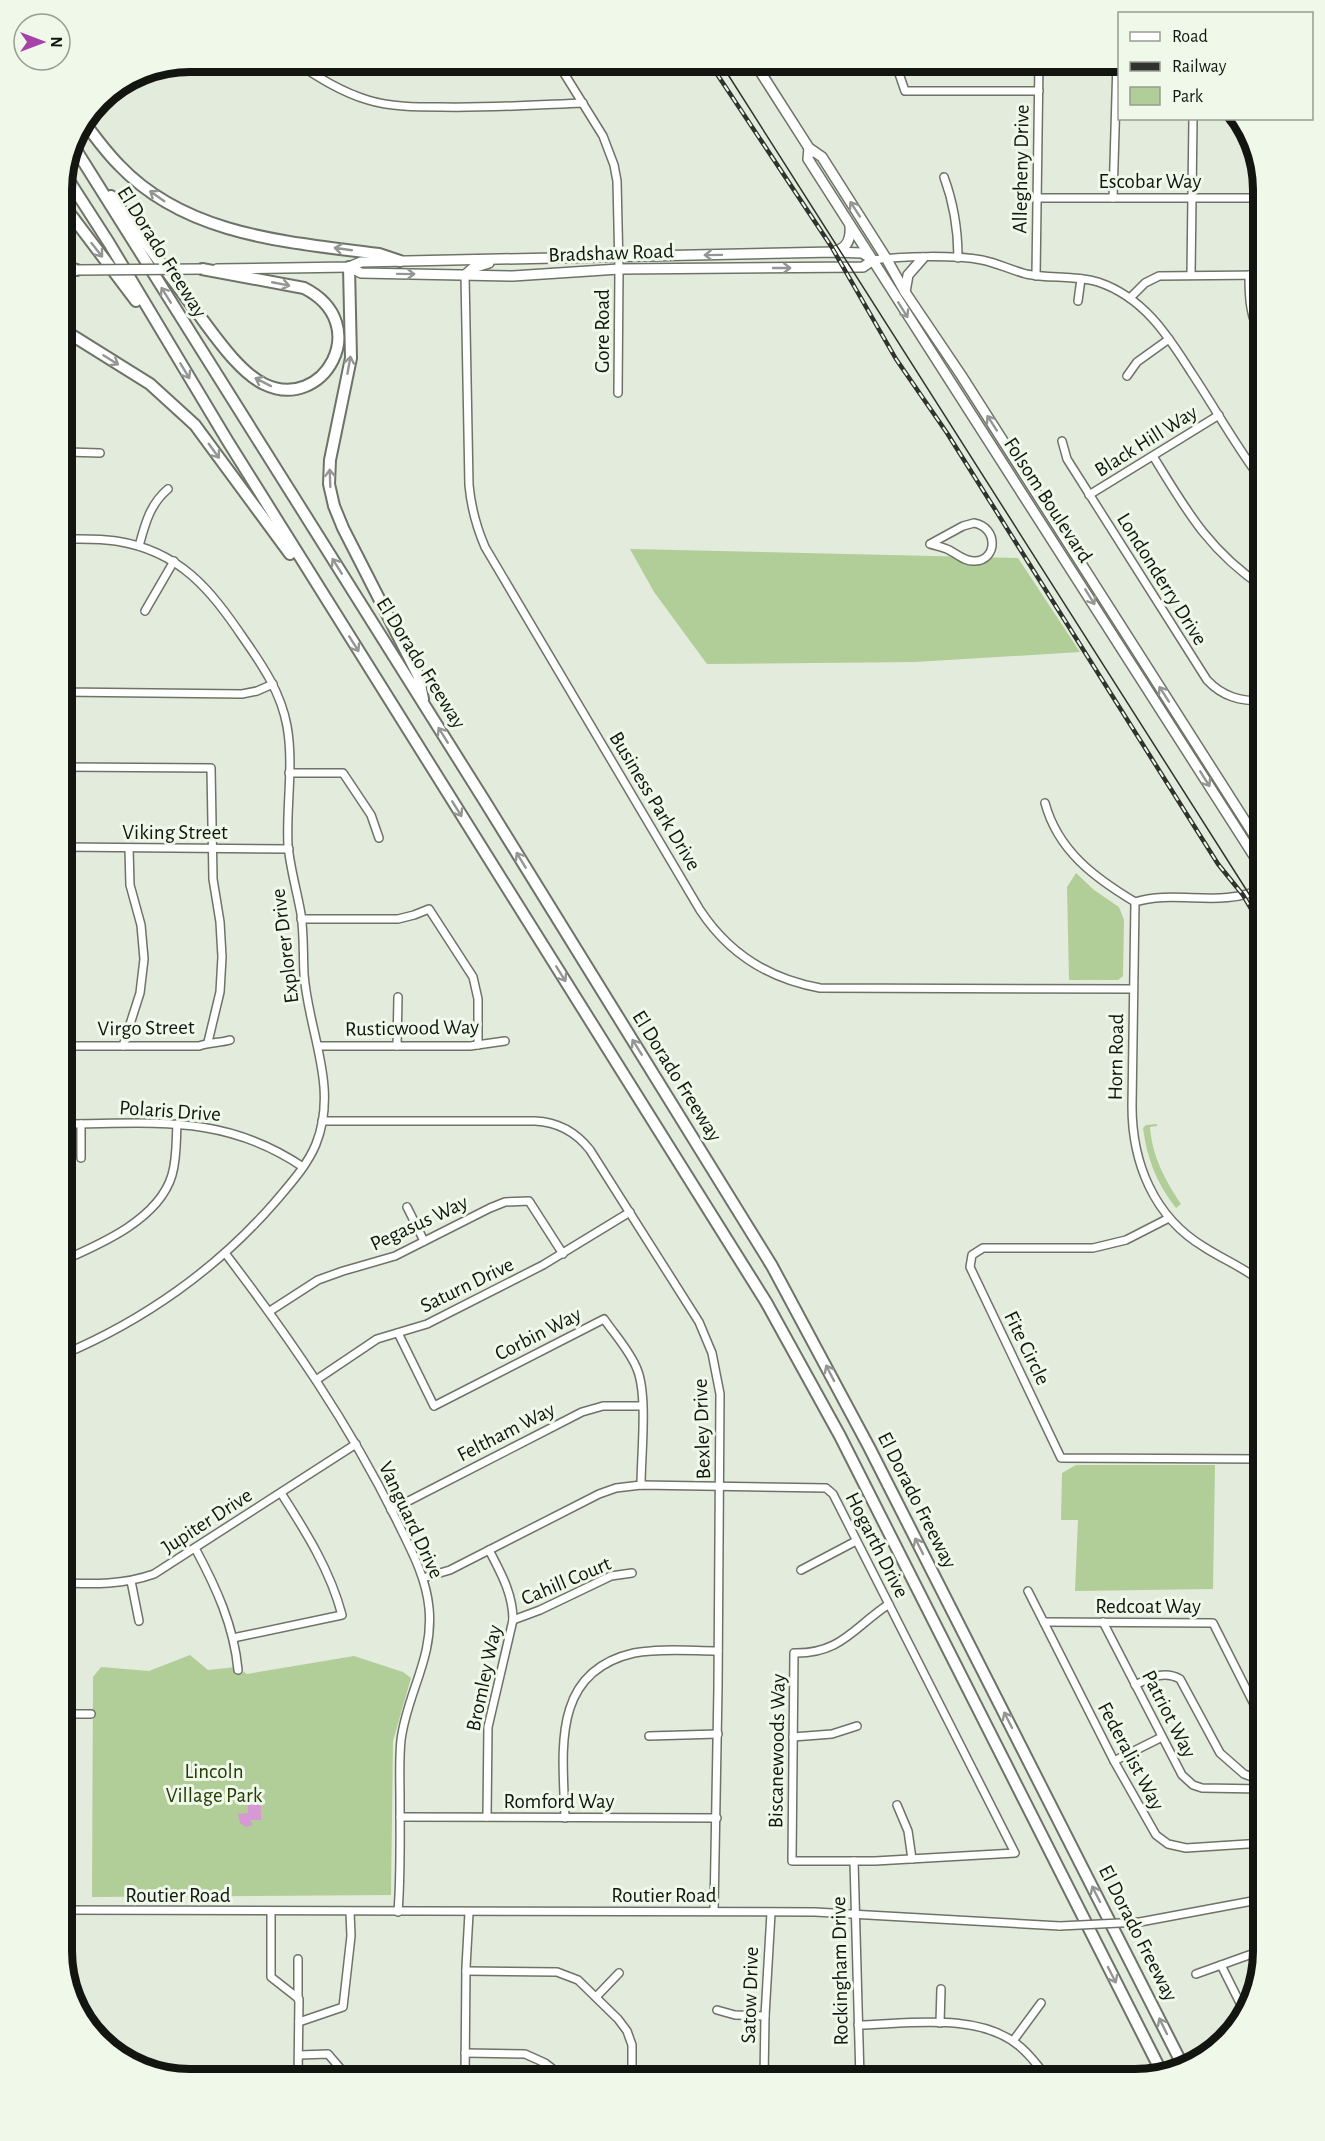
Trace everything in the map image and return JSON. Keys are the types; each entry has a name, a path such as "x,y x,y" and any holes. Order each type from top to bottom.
{"highway":[{"path":"89,129 119,166 138,183 168,204 202,221 238,232 379,254 400,261"},
{"path":"79,152 224,348 250,375 264,385 289,389 313,382 326,372 335,357 339,341 337,325 331,309 318,296 304,288 202,269"},
{"name":"El Dorado Freeway","path":"78,153 772,1266 868,1447 1180,2060"},
{"name":"El Dorado Freeway","path":"72,186 339,620 766,1302 840,1436 1159,2067"},
{"path":"72,216 165,336"},
{"path":"349,267 351,358 330,460 329,483 334,506 343,528 418,675 424,705"},
{"path":"72,269 77,270"},
{"path":"72,335 150,384 195,425 339,620"}],"main road":[{"name":"Folsom Boulevard","path":"760,72 809,148 822,157 886,258 904,292 961,375 1253,833"},
{"name":"Folsom Boulevard","path":"809,148 808,159 926,347 1042,522 1253,854"},
{"path":"834,252 850,239 850,226"},
{"name":"Bradshaw Road","path":"77,270 349,267 361,262 834,252 862,253 873,260 863,267 619,269 513,276 361,273 349,267"},
{"path":"904,292 908,275 923,258"},
{"path":"465,275 472,268 481,264 519,259"},
{"path":"1168,721 1175,722 1196,754 1203,762 1208,762"}],"street":[{"path":"310,72 339,88 384,104 456,107 583,103"},
{"name":"Gore Road","path":"563,72 603,136 614,165 619,256 618,393"},
{"path":"898,72 905,91 1039,92"},
{"name":"Allegheny Drive","path":"1036,276 1039,72"},
{"path":"1113,198 1117,72"},
{"path":"1191,275 1193,120"},
{"path":"944,177 958,232 958,258"},
{"name":"Escobar Way","path":"1036,198 1253,198"},
{"name":"Bradshaw Road","path":"873,260 886,258 982,260 1036,276 1081,279 1108,286 1130,298 1148,313 1169,339 1253,467"},
{"name":"Business Park Drive","path":"465,275 469,485 471,504 479,533 698,906 720,937 745,959 766,972 790,981 820,988 1133,989"},
{"path":"1130,298 1141,286 1154,278 1170,275 1253,275"},
{"path":"1249,275 1250,313 1253,320"},
{"path":"1078,301 1081,279"},
{"path":"1127,376 1137,362 1169,339"},
{"name":"Black Hill Way","path":"1089,495 1219,415"},
{"name":"Londonderry Drive","path":"1062,441 1067,459 1207,680 1213,687 1230,697 1253,701"},
{"path":"72,452 100,453"},
{"path":"1153,456 1190,516 1210,542 1234,566 1253,580"},
{"path":"138,546 149,512 168,489"},
{"path":"967,524 984,526 992,539 990,552 980,560 971,561 942,547 930,544 958,530 967,524"},
{"name":"Explorer Drive","path":"72,539 114,540 138,546 174,561 189,571 212,594 273,684 287,724 289,849 302,919 305,986 324,1077 322,1121 316,1143 303,1167 266,1212 225,1253 144,1314 72,1351"},
{"path":"145,611 174,561"},
{"path":"72,692 242,694 273,684"},
{"path":"72,767 211,768 213,879 220,922 222,957 220,992 208,1042"},
{"path":"289,773 343,773 371,815 379,838"},
{"path":"1045,803 1055,829 1071,854 1108,885 1135,903 1147,898 1216,899 1253,893"},
{"name":"Viking Street","path":"72,847 289,849"},
{"path":"123,1046 140,993 144,959 141,925 130,885 129,848"},
{"name":"Horn Road","path":"1135,903 1132,1133 1142,1172 1169,1218 1192,1239 1253,1277"},
{"path":"302,919 398,919 429,909 473,977 478,999 478,1045"},
{"path":"397,1046 398,997"},
{"name":"Virgo Street","path":"72,1046 199,1046 208,1042 230,1040"},
{"name":"Rusticwood Way","path":"319,1046 478,1045 505,1041"},
{"name":"Bexley Drive","path":"322,1121 535,1121 551,1123 573,1132 585,1143 699,1322 712,1353 719,1386 718,1734 714,1911"},
{"name":"Polaris Drive","path":"72,1124 177,1124 218,1129 247,1137 303,1167"},
{"path":"81,1124 81,1158"},
{"path":"72,1256 127,1228 162,1195 170,1182 174,1166 177,1124"},
{"name":"Pegasus Way","path":"270,1311 318,1280 343,1270 381,1261 497,1205 513,1201 529,1201 563,1254"},
{"path":"407,1207 424,1241"},
{"name":"Saturn Drive","path":"316,1380 377,1339 427,1324 563,1254 630,1212"},
{"name":"Fite Circle","path":"1169,1218 1126,1240 1094,1248 983,1248 972,1255 970,1267 1061,1458 1253,1459"},
{"name":"Vanguard Drive","path":"225,1253 270,1311 356,1444 423,1578 430,1610 429,1635 423,1667 407,1712 402,1735 398,1912"},
{"name":"Corbin Way","path":"398,1333 434,1406 604,1319 632,1358 639,1372 642,1387 641,1485"},
{"name":"Feltham Way","path":"391,1510 582,1412 603,1406 642,1406"},
{"name":"Jupiter Drive","path":"72,1583 109,1584 131,1581 154,1574 356,1444"},
{"name":"Hogarth Drive","path":"423,1578 450,1570 599,1494 616,1488 641,1485 826,1488 833,1494 1015,1853 854,1861"},
{"path":"233,1638 342,1616 333,1585 321,1558 281,1493"},
{"path":"801,1570 856,1541"},
{"path":"195,1548 218,1595 233,1638 238,1670"},
{"name":"Bromley Way","path":"487,1817 488,1727 513,1620 509,1591 489,1550"},
{"name":"Cahill Court","path":"513,1620 540,1610 610,1576 632,1574"},
{"path":"131,1581 139,1621"},
{"name":"Federalist Way","path":"1028,1592 1151,1829 1168,1844 1186,1848 1253,1844"},
{"name":"Biscanewoods Way","path":"854,1861 792,1861 794,1653 815,1652 838,1644 889,1604"},
{"name":"Redcoat Way","path":"1044,1622 1213,1623 1253,1702"},
{"name":"Patriot Way","path":"1104,1622 1182,1775 1193,1785 1210,1790 1253,1789"},
{"path":"565,1818 564,1725 571,1703 588,1678 607,1664 635,1653 718,1651"},
{"path":"1136,1684 1159,1675 1174,1676 1180,1679 1220,1753 1244,1774 1253,1777"},
{"path":"72,1714 91,1714"},
{"path":"793,1737 832,1734 857,1726"},
{"path":"649,1736 718,1734"},
{"path":"1114,1761 1162,1737"},
{"path":"897,1805 909,1831 912,1859"},
{"name":"Romford Way","path":"400,1817 717,1818"},
{"name":"Rockingham Drive","path":"854,1861 860,2069"},
{"name":"Routier Road","path":"72,1910 469,1913 714,1911 857,1914 1060,1926 1140,1922 1253,1901"},
{"path":"271,1912 271,1977 298,1999"},
{"path":"299,2022 343,2007 351,1936 350,1912"},
{"path":"465,2069 469,1913"},
{"name":"Satow Drive","path":"764,2069 771,1913"},
{"path":"1196,1974 1253,1954"},
{"path":"298,1959 298,2069"},
{"path":"1221,1965 1240,2004"},
{"path":"466,1971 557,1972 578,1980 618,2019 627,2031 632,2045 632,2069"},
{"path":"596,1997 619,1973"},
{"path":"940,1989 940,2023"},
{"path":"1013,2041 1041,2003"},
{"path":"717,2010 735,2015 765,2016"},
{"path":"858,2025 940,2023 975,2025 992,2030 1013,2041 1040,2069"},
{"path":"299,2055 328,2054 341,2069"},
{"path":"465,2054 525,2054 545,2063 550,2069"}],"green space":[{"path":"630,549 1018,558 1080,652 915,662 707,664 654,592"},
{"path":"1076,873 1094,890 1119,907 1124,920 1123,976 1118,980 1069,980 1067,887"},
{"path":"1157,1124 1157,1126 1150,1127 1153,1148 1165,1177 1181,1204 1176,1208 1158,1180 1147,1150 1143,1128 1146,1125"},
{"path":"1076,1465 1215,1465 1213,1589 1075,1591 1078,1520 1061,1520 1062,1473"},
{"name":"Lincoln Village Park","path":"190,1655 208,1670 236,1667 247,1674 354,1656 403,1672 411,1678 393,1741 391,1895 92,1897 93,1677 101,1667 149,1671"}],"shaded area":[{"path":"248,1797 261,1797 261,1820 250,1820 253,1825 246,1827 240,1823 238,1814 248,1813"}],"tram line":[{"path":"726,72 1253,900"}],"railway":[{"path":"716,72 831,246 896,359 947,433 1218,864 1243,895 1253,912"}]}
